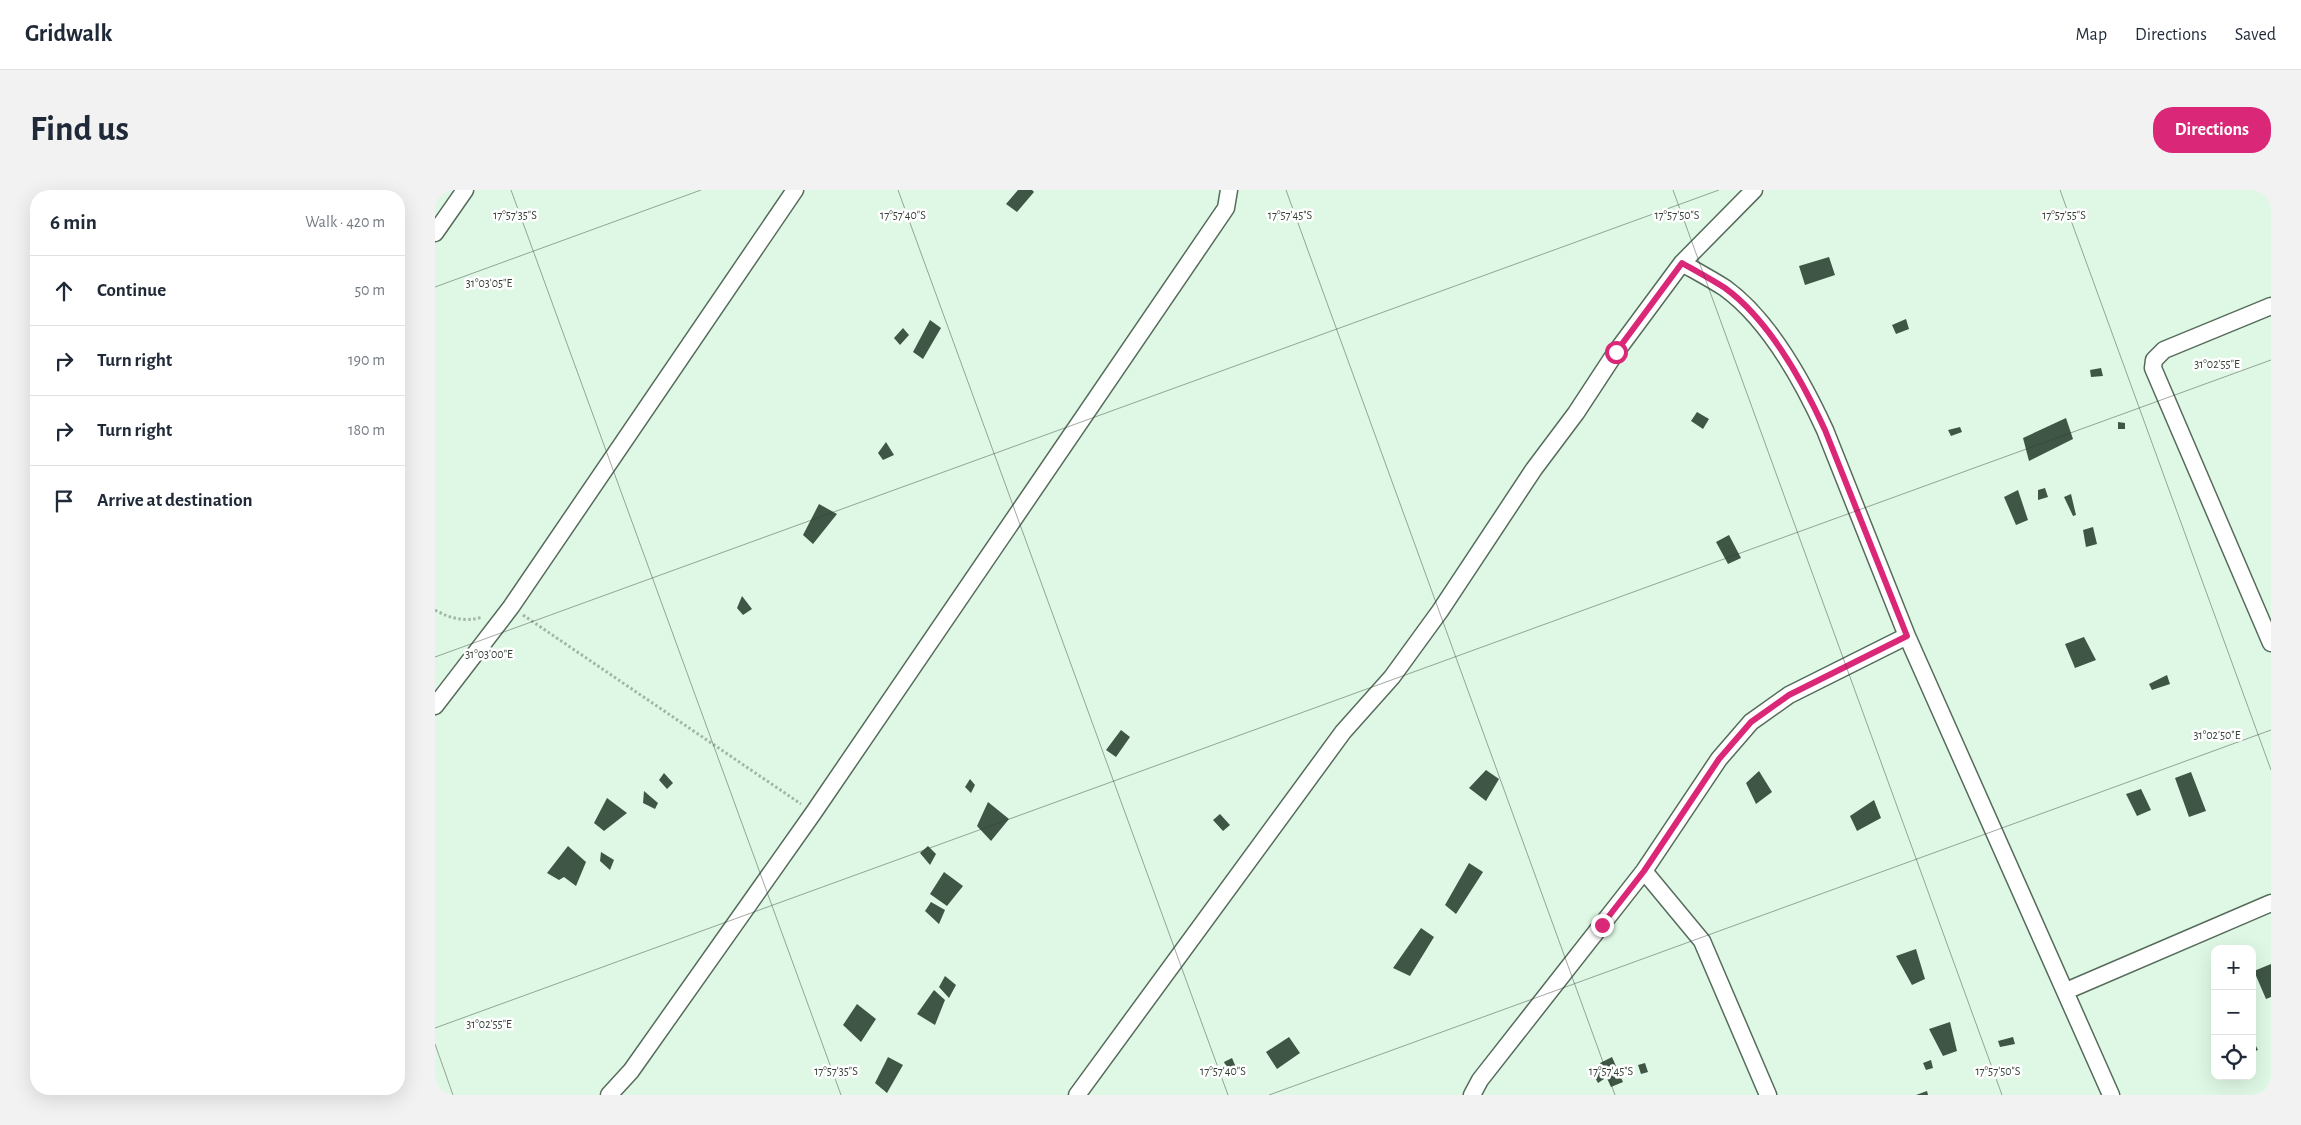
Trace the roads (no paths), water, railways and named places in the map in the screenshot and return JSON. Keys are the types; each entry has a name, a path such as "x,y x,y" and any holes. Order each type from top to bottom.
{"street":[{"path":"435,233 465,190"},
{"path":"435,706 511,607 795,190"},
{"path":"609,1095 631,1071 814,812 1227,208 1229,190"},
{"path":"1077,1095 1343,732 1392,677 1419,640 1534,469 1576,413 1616,352 1682,263 1754,190"},
{"path":"1682,263 1725,289 1750,312 1791,364 1825,430 1907,636 2111,1095"},
{"path":"2271,306 2165,350 2154,360 2153,368 2271,643"},
{"path":"1472,1095 1480,1080 1644,871 1719,759 1751,722 1789,695 1907,636"},
{"path":"1644,871 1702,941 1768,1095"},
{"path":"2066,991 2271,903"}]}
